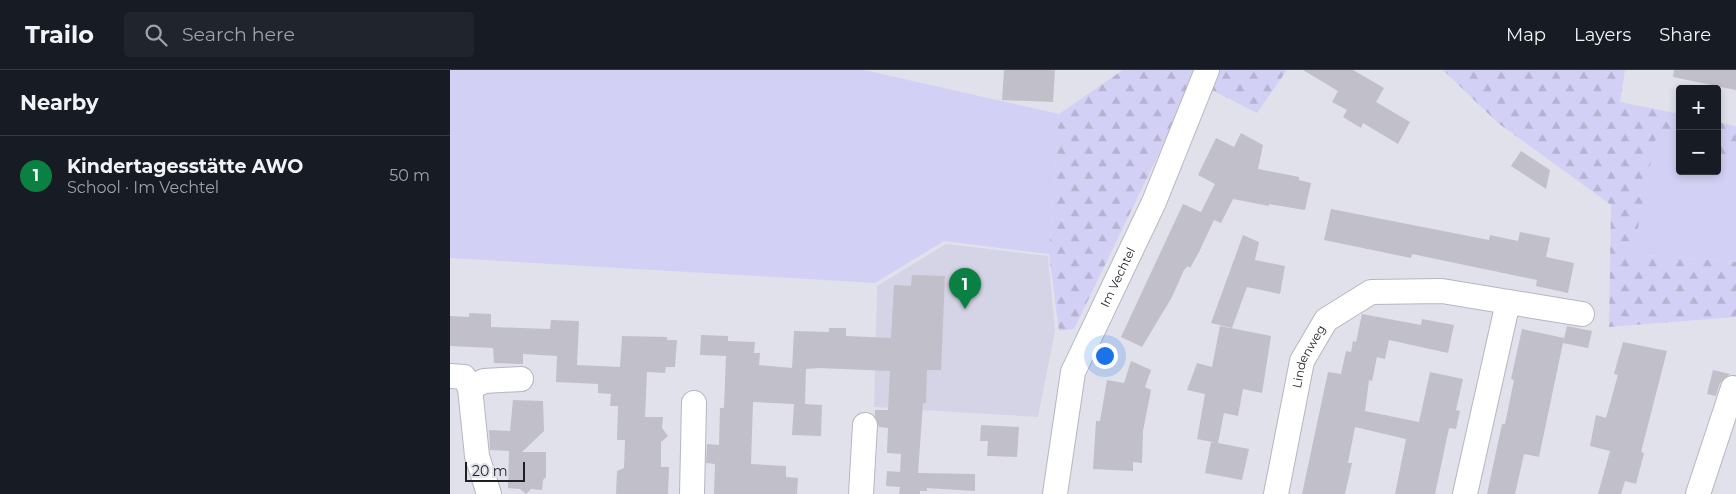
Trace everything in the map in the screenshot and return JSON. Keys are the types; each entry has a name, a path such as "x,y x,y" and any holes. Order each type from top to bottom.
{"street":[{"name":"Im Vechtel","path":"1055,494 1073,372 1154,202 1207,70"},
{"name":"Lindenweg","path":"1276,494 1302,361 1326,320 1371,292 1442,290 1582,314"},
{"path":"1465,494 1508,302"},
{"path":"450,376 464,377 470,388 478,456 489,494"},
{"path":"470,388 484,381 521,379"},
{"path":"1698,494 1733,388"},
{"path":"692,494 694,403"},
{"path":"861,494 865,425"}],"shaded area":[{"path":"946,244 1048,256 1055,331 1038,417 874,407 877,286"}],"green space":[{"path":"450,70 864,70 1059,114 1049,254 944,241 875,283 450,258"},
{"path":"1123,70 1287,70 1257,113 1194,81 1074,329 1059,331 1049,254 1059,114"},
{"path":"1443,70 1625,70 1620,102 1676,113 1676,144 1655,140 1633,254 1736,262 1736,317 1609,327 1611,205 1498,123"},
{"path":"1721,123 1736,126 1736,158 1721,155"},
{"path":"1655,139 1676,144 1676,175 1721,175 1721,155 1736,158 1736,262 1632,254"}],"building":[{"path":"1004,70 1055,70 1053,102 1002,100"},
{"path":"1303,70 1353,70 1384,88 1376,102 1410,122 1398,144 1363,123 1361,128 1343,117 1347,110 1332,102 1338,91"},
{"path":"1674,70 1736,70 1736,90 1721,87 1721,85 1712,85 1673,77"},
{"path":"1241,133 1263,145 1258,169 1299,177 1299,180 1311,183 1305,210 1233,199 1221,223 1214,220 1190,268 1188,266 1184,270 1172,297 1142,347 1121,337 1183,204 1201,212 1215,184 1198,175 1216,138 1234,147"},
{"path":"1521,151 1550,170 1546,189 1511,166"},
{"path":"1331,209 1489,240 1490,235 1518,241 1520,232 1550,238 1546,257 1574,263 1568,293 1536,286 1537,280 1412,254 1411,258 1324,240"},
{"path":"1243,235 1259,242 1255,260 1285,266 1280,294 1247,287 1232,328 1211,323"},
{"path":"912,275 945,276 941,370 927,370 926,403 923,403 918,473 975,474 975,491 927,488 927,491 920,491 920,494 899,494 900,487 886,486 887,471 900,472 901,454 887,453 888,428 879,427 875,416 875,410 888,410 890,371 819,368 806,369 805,404 822,405 821,436 792,435 794,404 753,402 751,464 786,466 786,477 798,478 797,494 714,494 715,464 706,463 707,444 719,445 720,408 724,408 726,356 700,355 701,335 728,336 728,341 755,342 754,353 760,353 759,365 792,368 794,331 829,332 829,328 846,328 846,336 891,338 894,285 911,286"},
{"path":"469,313 491,314 491,327 550,329 551,320 579,321 577,365 620,367 622,336 667,337 667,340 677,340 675,367 666,367 665,373 647,372 645,417 663,417 662,428 668,436 661,442 661,467 669,467 668,494 616,494 617,471 624,468 625,440 617,440 618,406 610,406 611,394 598,393 598,384 556,382 557,356 523,354 523,364 494,363 493,348 450,346 450,316 469,317"},
{"path":"1362,314 1421,325 1422,319 1454,325 1448,353 1389,340 1385,359 1377,357 1372,381 1369,380 1365,411 1419,422 1430,372 1463,379 1456,410 1460,411 1456,429 1449,428 1435,494 1395,494 1406,439 1355,427 1348,463 1352,463 1345,494 1302,494 1328,372 1341,374 1346,351 1351,352 1353,341 1356,342"},
{"path":"1220,326 1271,336 1262,393 1243,389 1238,416 1224,413 1218,443 1197,439 1205,394 1187,390 1197,363 1212,367"},
{"path":"1567,326 1592,331 1588,348 1563,343"},
{"path":"1522,329 1564,338 1539,457 1524,454 1515,494 1487,494 1502,424 1505,424 1514,380 1511,379"},
{"path":"1623,342 1667,351 1641,452 1644,453 1636,484 1625,481 1621,494 1598,494 1610,451 1590,446 1596,415 1606,418 1618,375 1614,374"},
{"path":"1131,361 1151,370 1145,387 1151,390 1143,431 1142,463 1133,462 1133,471 1093,469 1096,421 1100,421 1107,380 1124,383"},
{"path":"1713,370 1730,374 1720,383 1716,396 1707,394"},
{"path":"513,400 543,401 544,431 522,452 546,452 546,477 543,480 542,490 531,489 526,494 520,489 508,488 509,451 490,450 489,430 510,431"},
{"path":"981,425 1019,427 1017,457 987,456 988,441 980,441"},
{"path":"1211,442 1249,449 1242,480 1205,473"}],"place":[{"name":"Kindertagesstätte AWO","path":"965,309"}]}
